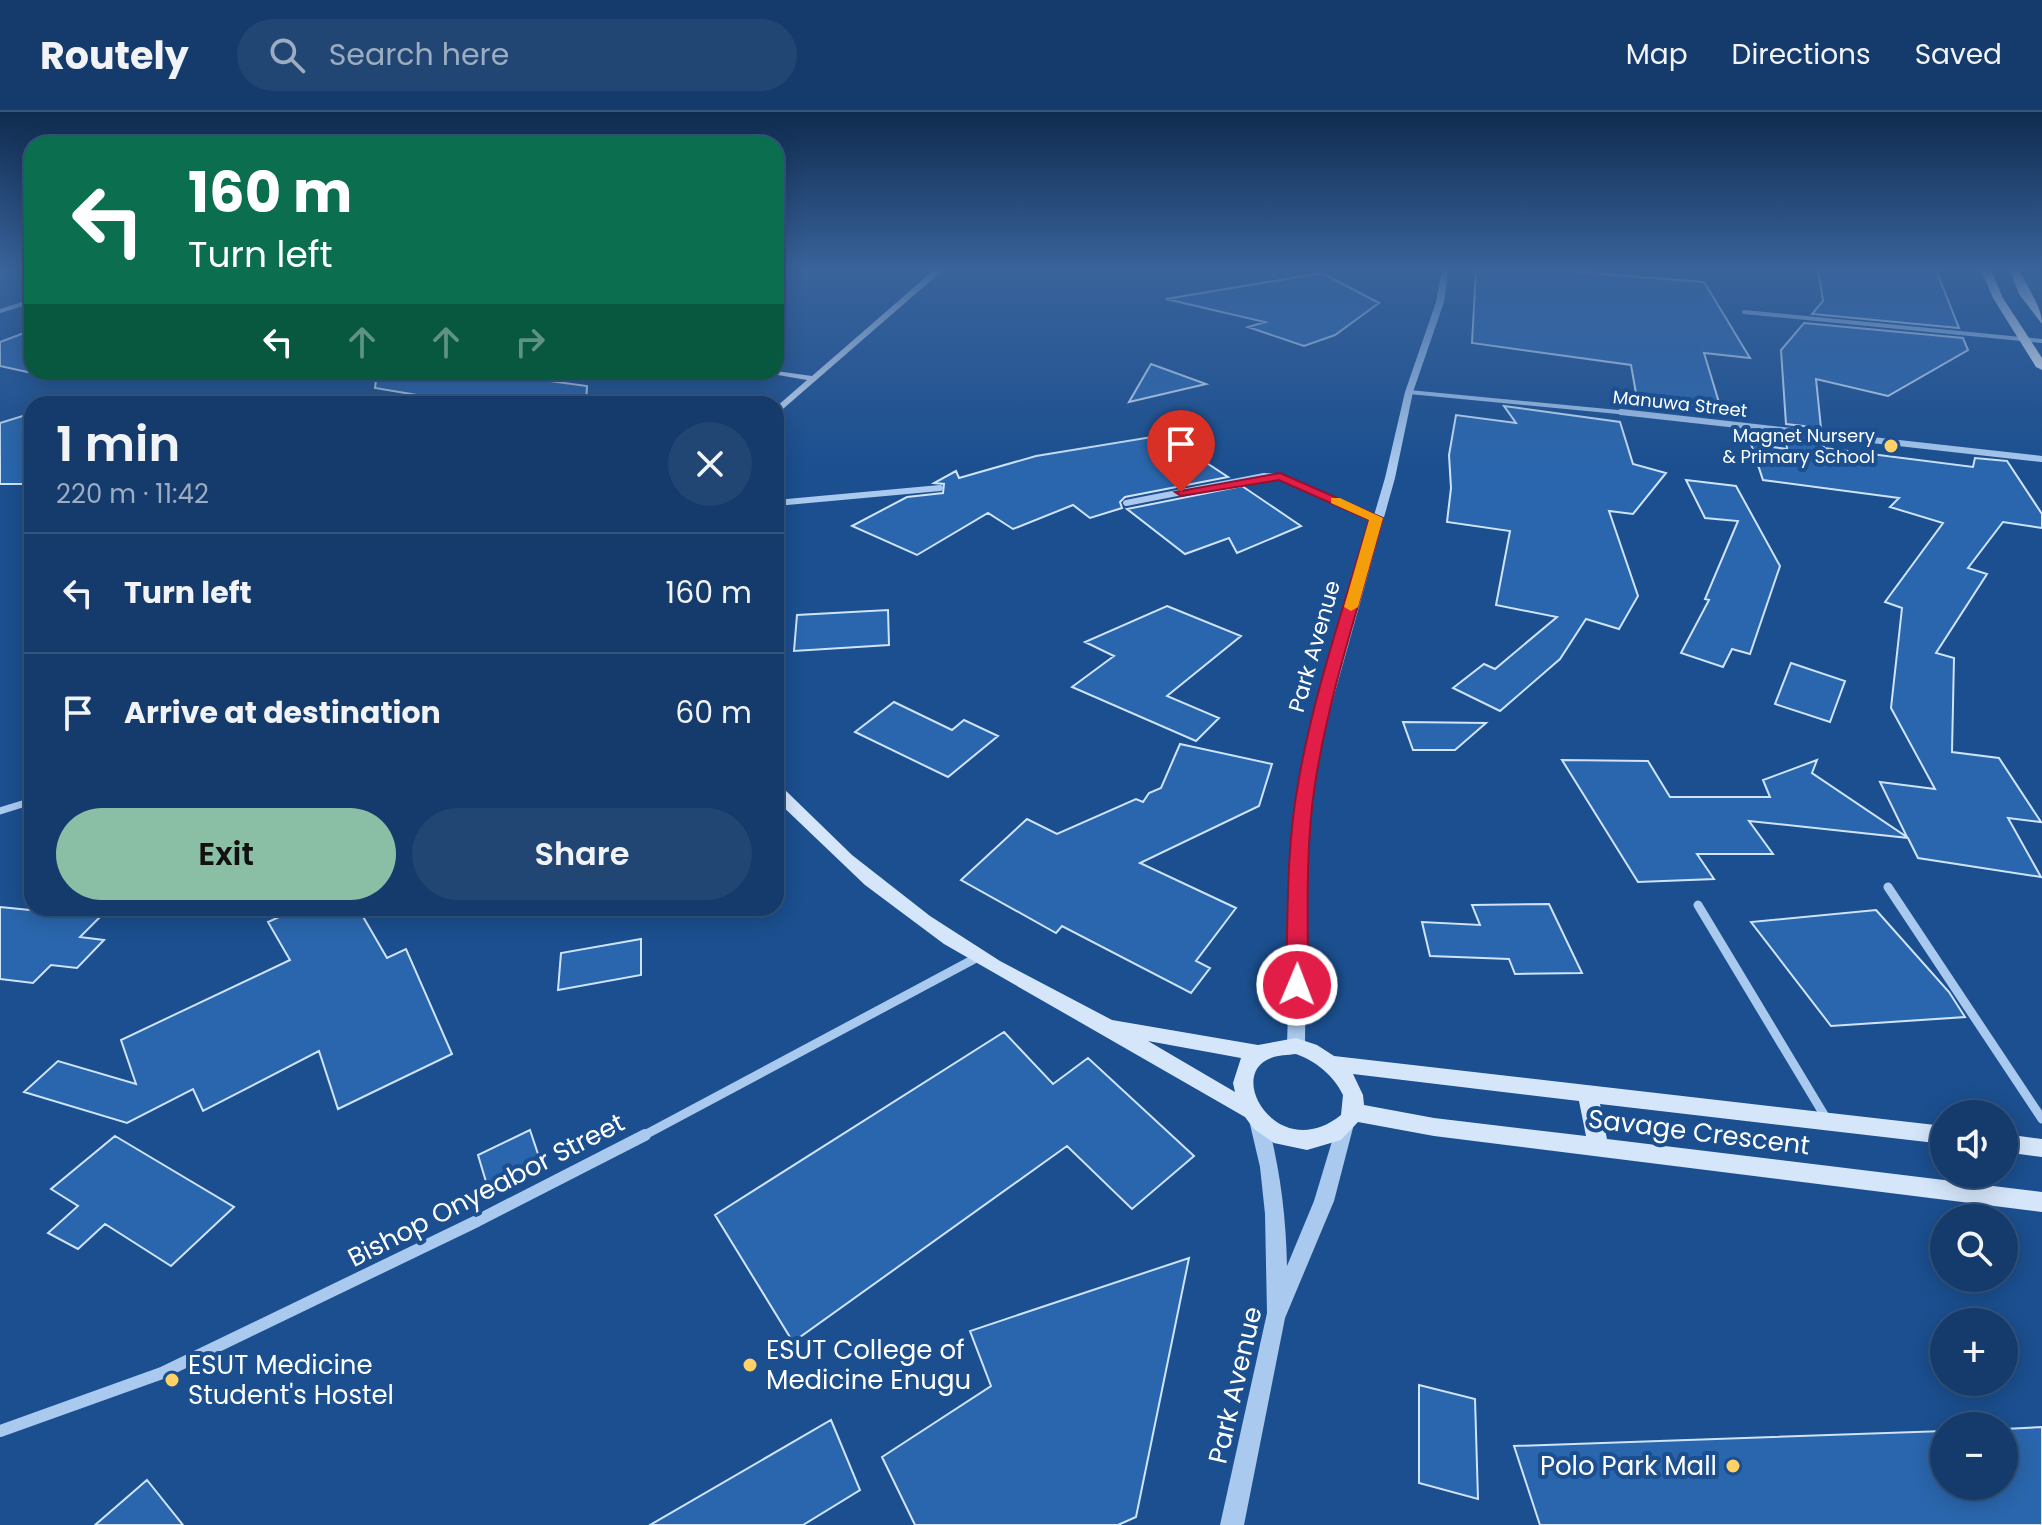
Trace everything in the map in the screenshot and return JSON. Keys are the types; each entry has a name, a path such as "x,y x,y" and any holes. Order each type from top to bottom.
{"main road":[{"path":"784,404 861,336"},
{"path":"2022,336 2037,351 2042,367"},
{"path":"784,374 811,378"},
{"path":"784,800 808,825 907,908 978,957 1104,1025 1284,1136 1304,1140 1332,1134 1348,1118 1350,1087 1335,1064 1321,1054 1296,1046 1276,1047 1259,1053 1249,1062 1241,1081 1253,1115"},
{"path":"1104,1025 1259,1053"},
{"name":"Savage Crescent","path":"1335,1064 1826,1118 1930,1133"},
{"path":"1588,1094 1598,1147"},
{"name":"Savage Crescent","path":"1348,1118 2042,1202"},
{"path":"2018,1145 2042,1148"}],"street":[{"name":"Park Avenue","path":"1296,1046 1300,834 1306,785 1318,726 1390,478 1409,392 1428,336"},
{"path":"1992,336 2042,341"},
{"name":"Manuwa Street","path":"1409,392 1557,405 2042,459"},
{"path":"1126,503 1264,476 1280,477 1376,518"},
{"path":"784,502 940,488"},
{"path":"0,811 24,804"},
{"path":"1888,887 2042,1119"},
{"path":"1698,905 1826,1118"},
{"name":"Bishop Onyeabor Street","path":"0,1431 162,1373 477,1221 978,957"},
{"path":"1253,1115 1277,1226 1275,1318"},
{"name":"Park Avenue","path":"1232,1525 1275,1318 1324,1201 1348,1118"}],"building":[{"path":"24,336 24,371 0,366 0,342"},
{"path":"1274,336 1332,336 1304,346"},
{"path":"1472,336 1737,336 1750,358 1704,353 1721,409 1637,399 1631,365 1472,343"},
{"path":"1793,336 1941,336 1963,338 1968,350 1888,396 1816,379 1821,428 1786,424 1781,350"},
{"path":"1151,364 1206,384 1129,402"},
{"path":"376,380 542,380 587,386 586,396 423,396 375,388"},
{"path":"1504,406 1620,422 1633,464 1666,473 1633,514 1609,511 1638,596 1619,629 1586,619 1560,659 1500,711 1453,688 1484,664 1495,669 1557,617 1496,605 1510,531 1447,522 1451,488 1449,455 1456,415 1516,423"},
{"path":"24,416 24,484 0,484 0,423"},
{"path":"1164,435 1228,477 1125,497 1120,502 1122,508 1090,518 1073,505 1013,529 988,513 917,555 852,526 907,497 943,493 944,484 934,483 956,471 959,478 1036,456"},
{"path":"1786,436 1823,441 1824,448 1973,467 1975,458 2007,461 2042,514 2042,528 2003,522 1968,568 1987,574 1936,653 1954,658 1952,752 1999,758 2041,822 2008,818 2041,877 1918,858 1908,838 1749,821 1773,854 1697,854 1714,879 1638,882 1562,760 1648,761 1670,797 1770,797 1763,780 1817,760 1812,773 1907,837 1880,782 1935,789 1891,708 1902,608 1885,602 1943,523 1890,507 1899,498 1763,480 1751,444 1787,449"},
{"path":"1686,480 1736,486 1780,566 1750,654 1732,649 1723,667 1681,653 1709,600 1705,599 1738,521 1705,518"},
{"path":"1242,486 1301,526 1237,553 1229,538 1185,554 1127,509"},
{"path":"1167,606 1241,636 1167,696 1219,718 1196,741 1072,687 1114,656 1085,642"},
{"path":"888,610 889,645 794,651 797,615"},
{"path":"1791,663 1845,681 1830,722 1775,704"},
{"path":"894,702 952,730 964,720 998,736 948,777 855,732"},
{"path":"1403,722 1486,723 1455,750 1413,750"},
{"path":"1180,744 1272,764 1259,806 1140,863 1236,908 1196,961 1210,968 1191,993 1062,926 1056,933 961,880 1027,819 1057,834 1136,799 1143,802 1149,793 1161,788"},
{"path":"1549,904 1582,973 1515,974 1509,959 1430,956 1422,922 1480,925 1472,905"},
{"path":"0,907 24,909 24,916 100,917 80,937 104,940 77,968 51,965 33,983 0,979"},
{"path":"1876,910 1949,992 1965,1017 1831,1026 1751,922"},
{"path":"281,916 363,916 387,958 406,949 452,1054 338,1109 319,1051 203,1111 193,1089 127,1123 24,1092 58,1061 136,1084 121,1040 290,960 268,922"},
{"path":"641,939 641,975 558,990 561,953"},
{"path":"1004,1032 1053,1084 1088,1058 1194,1156 1132,1209 1067,1146 793,1342 715,1215"},
{"path":"530,1130 540,1160 487,1185 478,1155"},
{"path":"115,1136 234,1207 171,1266 105,1224 78,1249 48,1233 78,1206 51,1189"},
{"path":"1189,1258 1136,1517 1118,1525 915,1525 882,1457 991,1386 970,1331"},
{"path":"1419,1385 1475,1399 1478,1499 1419,1483"},
{"path":"831,1420 860,1490 803,1525 650,1525"},
{"name":"Polo Park Mall","path":"2042,1427 2042,1525 1540,1525 1514,1446 1930,1431 1930,1500 2018,1500 2018,1428"},
{"path":"147,1480 183,1525 95,1525"}],"slow traffic":[{"path":"1336,501 1376,518 1351,607"}],"place":[{"name":"Magnet Nursery & Primary School","path":"1891,446"},
{"name":"ESUT College of Medicine Enugu","path":"750,1365"},
{"name":"ESUT Medicine Student's Hostel","path":"172,1380"},
{"name":"Polo Park Mall","path":"1733,1466"}],"route":[{"path":"1181,492 1264,476 1280,477 1376,518 1318,726 1306,785 1300,834 1297,985"}]}
